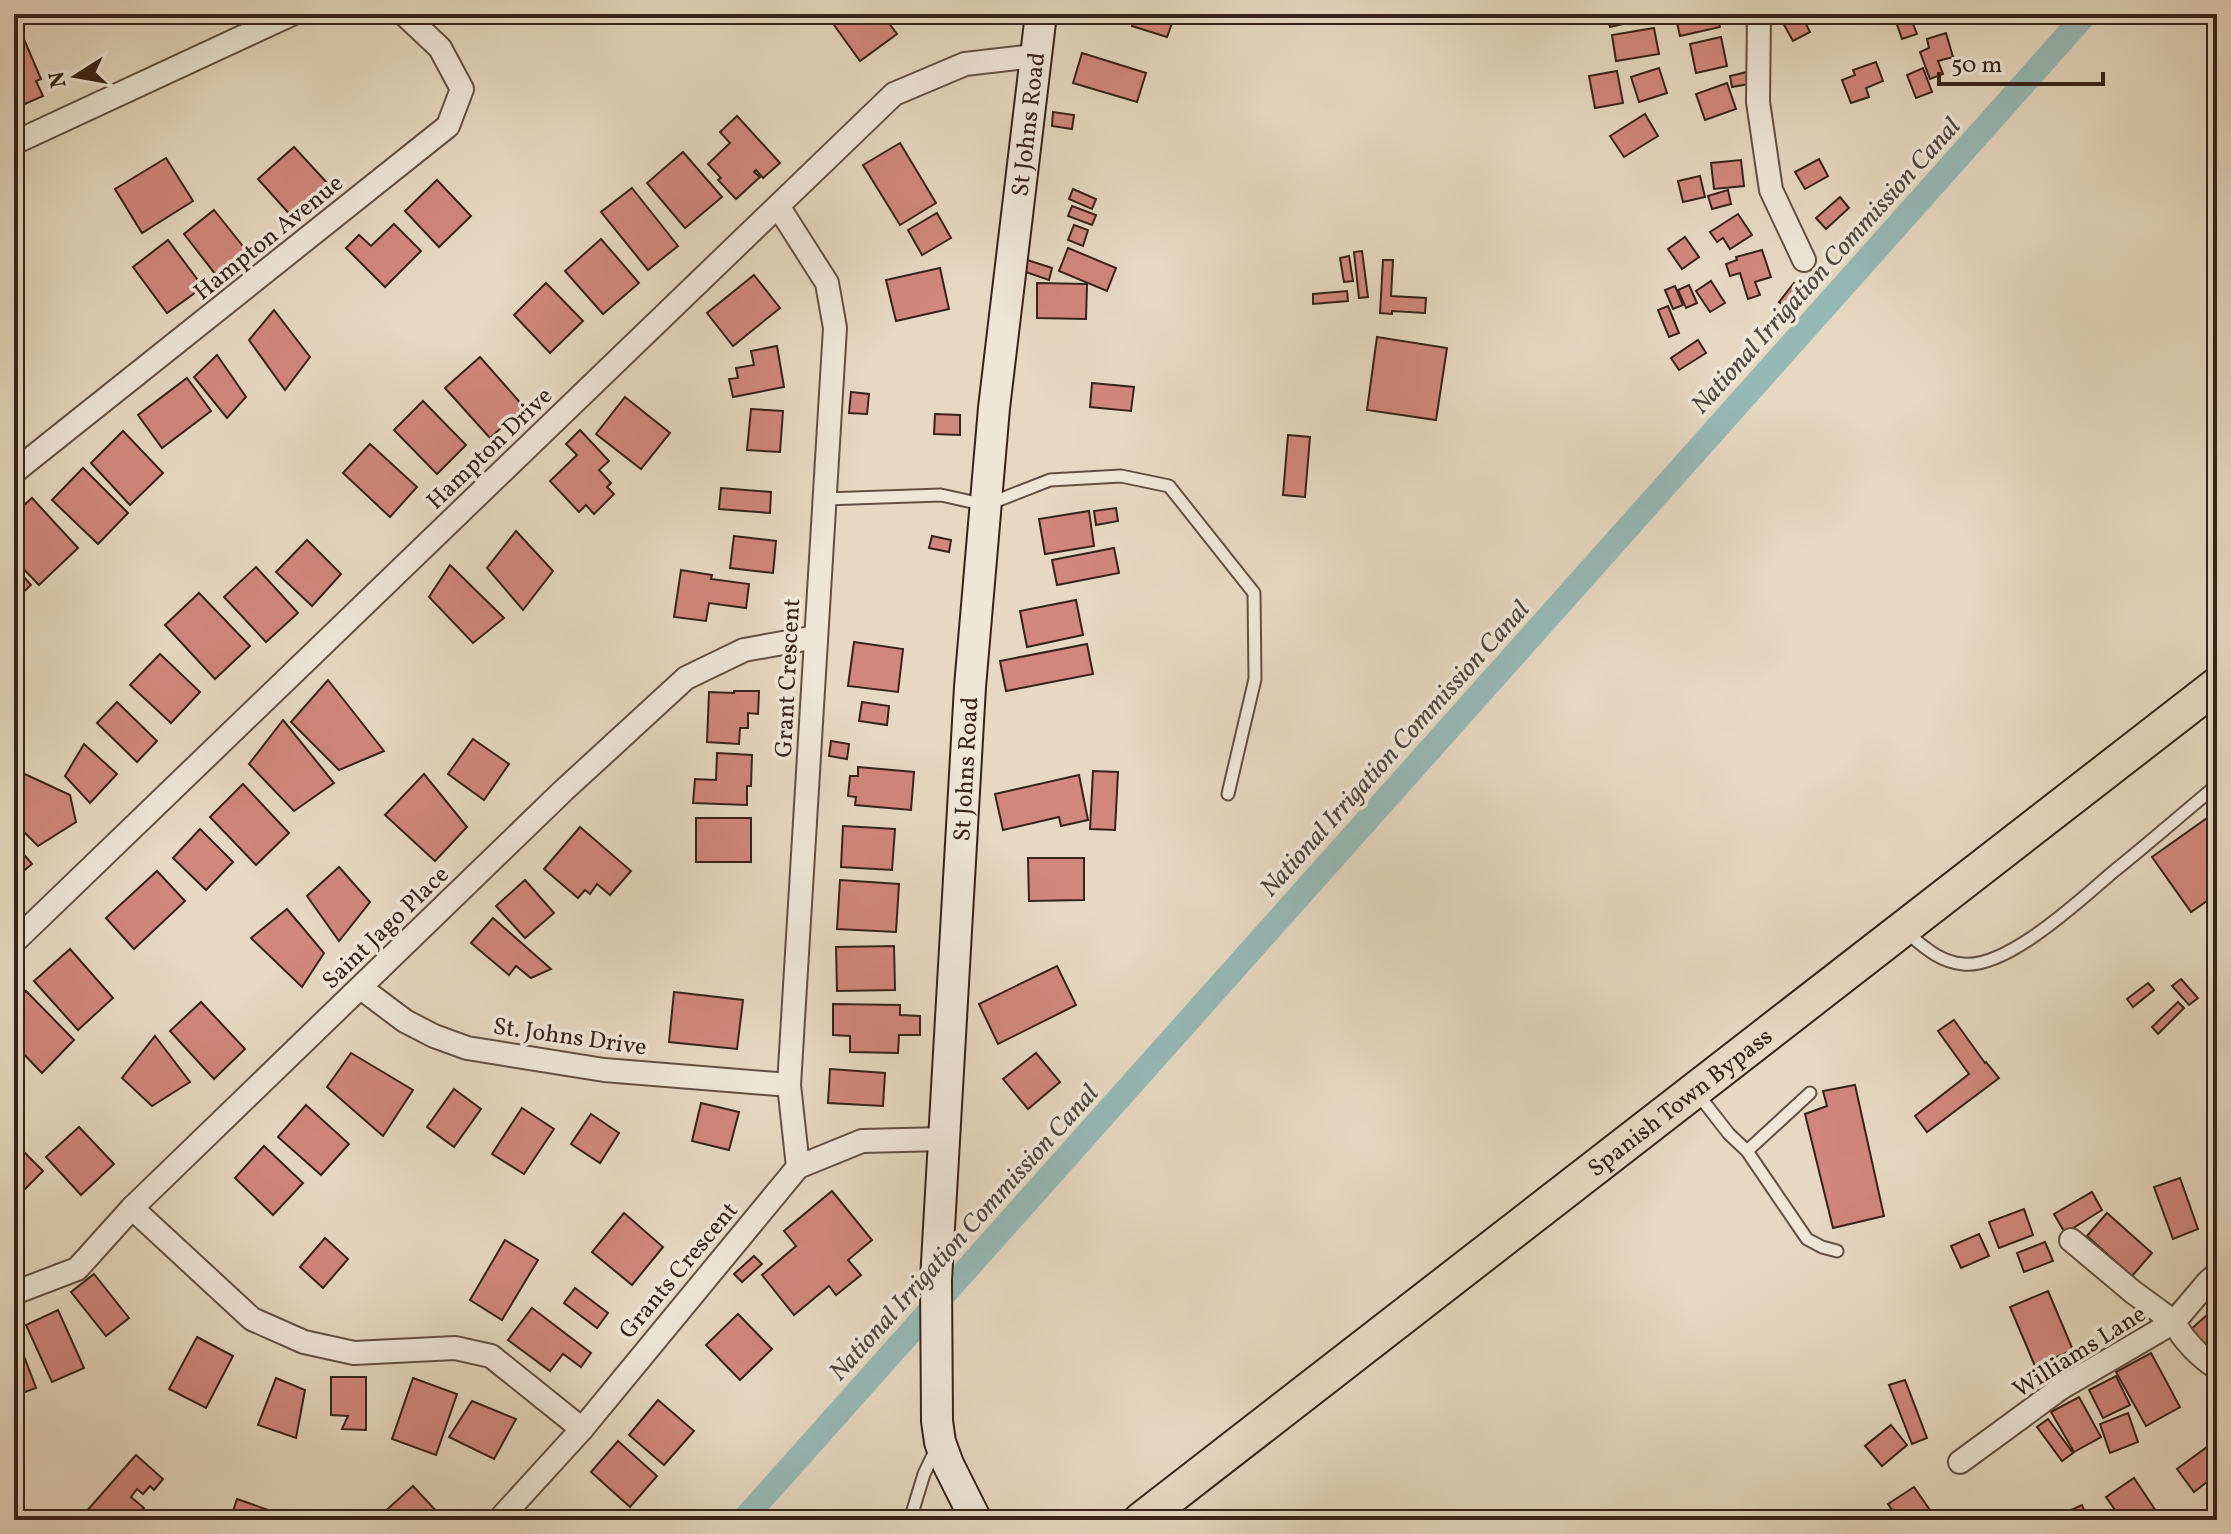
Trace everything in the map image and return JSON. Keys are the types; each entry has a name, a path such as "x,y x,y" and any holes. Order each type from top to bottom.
{"main road":[{"name":"Spanish Town Bypass","path":"1141,1520 2217,685"}],"street":[{"path":"14,143 292,14"},
{"name":"Hampton Avenue","path":"14,472 448,126 462,89 440,48 404,14"},
{"name":"St Johns Road","path":"976,1520 940,1442 937,1421 936,1280 970,687 994,408 1041,14"},
{"path":"1759,14 1758,102 1771,190 1804,260"},
{"name":"Hampton Drive","path":"14,942 894,94 965,64 1035,56"},
{"name":"Grant Crescent","path":"778,206 827,283 835,328 789,1085 798,1167"},
{"name":"Saint Jago Place","path":"14,1293 77,1269 132,1208 563,791 686,678 744,650 816,637"},
{"name":"St. Johns Drive","path":"361,988 405,1021 467,1048 604,1070 789,1085"},
{"name":"Grants Crescent","path":"499,1520 582,1429 798,1167 862,1141 944,1139"},
{"path":"132,1208 252,1319 304,1342 354,1353 455,1348 491,1356 582,1429"},
{"path":"2071,1240 2174,1322 2217,1274"},
{"name":"Williams Lane","path":"1960,1462 2061,1388 2174,1322 2204,1359 2217,1368"}],"lane":[{"path":"824,499 941,495 986,505 1050,480 1121,476 1169,486 1254,593 1255,679 1228,794"},
{"path":"1902,929 1935,956 1947,961 1965,965 1983,963 2003,955 2039,933 2217,785"},
{"path":"1695,1090 1729,1134 1747,1151 1807,1239 1837,1251"},
{"path":"1747,1151 1810,1093"},
{"path":"869,1520 910,1518 924,1474 940,1442"}],"building":[{"path":"848,14 882,14 897,34 860,61 834,25"},
{"path":"1136,14 1175,15 1167,37 1132,26"},
{"path":"1607,14 1647,14 1648,18 1610,27"},
{"path":"1675,14 1717,14 1720,27 1680,36"},
{"path":"1778,14 1801,14 1810,32 1793,41"},
{"path":"1909,14 1917,34 1902,39 1894,16"},
{"path":"1654,28 1659,54 1616,61 1612,35"},
{"path":"20,30 41,79 36,81 43,96 25,104 19,88 14,90 14,33"},
{"path":"1946,33 1953,57 1938,61 1943,74 1930,79 1920,52 1929,48 1927,39"},
{"path":"1721,37 1727,66 1696,73 1690,44"},
{"path":"1082,53 1146,73 1137,102 1073,83"},
{"path":"1876,62 1883,81 1866,88 1869,97 1851,103 1842,80 1855,75 1853,70"},
{"path":"1659,68 1667,93 1639,102 1631,77"},
{"path":"1923,68 1932,92 1916,98 1907,75"},
{"path":"1617,71 1623,103 1595,108 1589,76"},
{"path":"1747,72 1749,84 1732,87 1730,76"},
{"path":"1727,83 1736,109 1705,120 1696,94"},
{"path":"1053,112 1074,115 1072,129 1052,126"},
{"path":"1645,114 1658,136 1624,157 1610,136"},
{"path":"737,116 780,163 763,178 756,170 754,172 760,177 736,199 708,164 730,143 720,132"},
{"path":"900,143 936,203 900,225 863,165"},
{"path":"294,147 330,186 294,219 258,179"},
{"path":"683,152 722,197 685,228 647,183"},
{"path":"166,158 193,201 142,233 115,189"},
{"path":"1819,159 1828,176 1805,189 1795,172"},
{"path":"1741,160 1744,186 1714,189 1711,163"},
{"path":"1700,176 1705,197 1683,202 1678,181"},
{"path":"437,180 471,216 439,247 405,211"},
{"path":"632,188 678,246 648,270 601,212"},
{"path":"1073,189 1096,199 1092,209 1069,199"},
{"path":"1728,190 1731,204 1712,209 1708,196"},
{"path":"1840,197 1849,208 1826,229 1816,218"},
{"path":"1072,206 1096,215 1092,225 1068,216"},
{"path":"214,210 246,250 216,275 184,234"},
{"path":"937,213 951,238 922,255 908,230"},
{"path":"1738,214 1752,235 1730,249 1723,238 1717,242 1710,232"},
{"path":"394,224 421,251 385,287 346,248 359,235 371,246"},
{"path":"1074,225 1088,230 1083,246 1068,240"},
{"path":"1685,237 1699,257 1682,269 1668,249"},
{"path":"601,239 639,283 603,314 565,271"},
{"path":"168,240 203,287 167,313 133,267"},
{"path":"1068,248 1116,268 1107,291 1059,271"},
{"path":"1762,250 1771,277 1755,282 1760,295 1748,299 1740,273 1730,276 1726,264 1737,260 1736,257"},
{"path":"1362,251 1368,297 1359,298 1354,252"},
{"path":"1349,256 1353,281 1344,282 1340,258"},
{"path":"1021,258 1052,268 1049,280 1017,269"},
{"path":"1383,260 1393,260 1391,296 1426,298 1425,313 1380,313"},
{"path":"940,268 949,309 896,321 886,280"},
{"path":"754,275 780,308 733,346 707,313"},
{"path":"1711,281 1725,303 1710,312 1696,291"},
{"path":"546,283 583,321 550,353 514,315"},
{"path":"1037,283 1087,284 1086,319 1037,318"},
{"path":"1794,283 1802,290 1786,308 1779,302"},
{"path":"1689,285 1697,303 1686,308 1678,290"},
{"path":"1675,286 1683,305 1673,309 1665,290"},
{"path":"1347,291 1348,301 1313,304 1313,294"},
{"path":"1668,306 1679,333 1669,337 1658,310"},
{"path":"274,310 310,357 285,390 249,340"},
{"path":"1377,337 1447,348 1436,420 1367,410"},
{"path":"1698,340 1706,353 1679,370 1671,358"},
{"path":"777,346 784,387 733,397 729,379 738,378 736,368 754,365 751,351"},
{"path":"217,355 246,397 227,418 194,377"},
{"path":"480,357 524,407 490,438 445,388"},
{"path":"187,378 211,411 162,448 138,415"},
{"path":"1092,383 1134,387 1131,411 1090,407"},
{"path":"851,392 869,394 867,414 849,413"},
{"path":"625,397 670,433 641,469 596,434"},
{"path":"423,401 466,445 437,474 394,430"},
{"path":"751,409 783,411 780,452 747,450"},
{"path":"935,414 960,415 960,435 934,434"},
{"path":"580,430 609,461 599,470 611,483 607,487 614,494 594,514 586,505 579,512 550,481 577,455 566,444"},
{"path":"123,431 163,473 130,505 91,463"},
{"path":"1288,435 1310,437 1305,497 1283,495"},
{"path":"370,444 417,487 390,517 343,473"},
{"path":"83,468 128,513 98,544 52,500"},
{"path":"721,488 771,492 770,513 719,509"},
{"path":"32,498 78,548 39,585 14,559 14,514"},
{"path":"1116,508 1118,521 1096,525 1094,511"},
{"path":"1089,511 1094,546 1045,554 1039,519"},
{"path":"516,531 553,571 523,610 487,568"},
{"path":"734,536 776,541 773,573 730,568"},
{"path":"932,536 951,540 949,552 929,548"},
{"path":"307,540 341,574 312,606 276,572"},
{"path":"1114,548 1119,573 1057,585 1052,560"},
{"path":"450,565 504,618 473,643 429,597"},
{"path":"14,566 31,585 14,601"},
{"path":"256,567 298,613 266,642 224,597"},
{"path":"681,570 712,575 711,579 749,584 746,608 709,603 706,621 674,617"},
{"path":"199,593 250,646 215,679 165,625"},
{"path":"1076,600 1083,635 1027,647 1020,611"},
{"path":"854,642 903,649 898,692 848,686"},
{"path":"1087,644 1093,674 1006,691 1000,661"},
{"path":"160,654 200,692 171,723 130,685"},
{"path":"328,680 384,751 339,770 291,722"},
{"path":"759,691 758,714 748,713 748,728 740,728 739,744 707,742 709,692"},
{"path":"117,702 157,741 137,762 97,723"},
{"path":"862,702 889,706 887,725 859,721"},
{"path":"283,720 334,783 294,811 249,764"},
{"path":"473,739 509,764 484,800 448,774"},
{"path":"831,741 849,744 847,759 829,756"},
{"path":"84,744 117,774 90,803 65,776"},
{"path":"717,753 752,755 747,805 693,803 695,779 716,780"},
{"path":"858,767 914,772 911,810 855,805 856,797 848,796 850,776 858,776"},
{"path":"14,769 70,795 76,822 38,846 14,822"},
{"path":"1093,771 1118,772 1115,830 1090,829"},
{"path":"424,774 467,827 435,861 385,815"},
{"path":"1079,775 1088,820 1061,826 1059,817 1003,830 995,794"},
{"path":"243,784 289,833 256,865 210,817"},
{"path":"2217,811 2217,894 2191,912 2152,857"},
{"path":"696,818 751,818 751,862 696,862"},
{"path":"843,826 895,829 892,870 841,867"},
{"path":"580,827 631,871 610,895 597,884 590,894 585,890 578,898 544,869"},
{"path":"200,829 233,862 206,890 173,858"},
{"path":"14,843 32,864 14,879"},
{"path":"1028,858 1084,858 1084,900 1029,901"},
{"path":"339,867 370,902 339,941 307,896"},
{"path":"157,871 185,901 134,949 106,918"},
{"path":"525,880 554,913 525,938 496,906"},
{"path":"840,880 899,884 896,932 837,929"},
{"path":"287,909 324,953 302,987 251,938"},
{"path":"493,918 551,969 531,978 516,966 509,975 471,943"},
{"path":"894,946 895,990 837,991 836,947"},
{"path":"70,949 113,998 78,1030 34,981"},
{"path":"1057,966 1076,1005 998,1044 979,1004"},
{"path":"2181,979 2198,998 2189,1005 2172,986"},
{"path":"2148,983 2154,990 2133,1007 2127,999"},
{"path":"26,991 74,1040 42,1073 14,1044 14,1003"},
{"path":"674,992 743,1000 737,1049 669,1042"},
{"path":"201,1002 245,1049 214,1079 170,1031"},
{"path":"2178,1002 2184,1008 2158,1034 2152,1027"},
{"path":"833,1004 900,1005 900,1015 920,1016 920,1035 899,1035 898,1053 850,1052 850,1036 833,1035"},
{"path":"1954,1020 1999,1078 1927,1132 1915,1116 1969,1074 1938,1031"},
{"path":"155,1036 190,1082 152,1106 122,1078"},
{"path":"351,1053 413,1090 383,1136 327,1087"},
{"path":"1036,1053 1060,1082 1028,1109 1003,1079"},
{"path":"830,1069 885,1073 883,1106 828,1103"},
{"path":"1855,1085 1884,1216 1833,1228 1805,1114 1827,1106 1823,1091"},
{"path":"454,1089 481,1109 454,1147 427,1127"},
{"path":"701,1103 739,1112 729,1150 692,1141"},
{"path":"306,1105 349,1144 321,1175 278,1137"},
{"path":"522,1108 554,1129 524,1174 492,1154"},
{"path":"591,1114 619,1133 600,1163 571,1144"},
{"path":"79,1127 114,1164 81,1195 46,1157"},
{"path":"14,1142 43,1171 24,1190 14,1180"},
{"path":"264,1146 303,1183 273,1215 235,1178"},
{"path":"2180,1178 2198,1229 2173,1239 2154,1187"},
{"path":"832,1191 872,1240 848,1260 861,1275 836,1295 829,1286 794,1315 762,1275 796,1246 784,1231"},
{"path":"2092,1192 2102,1210 2065,1233 2054,1214"},
{"path":"2024,1209 2033,1235 1999,1248 1989,1222"},
{"path":"624,1213 663,1247 632,1285 592,1252"},
{"path":"2107,1213 2152,1253 2132,1276 2087,1236"},
{"path":"1979,1234 1989,1256 1961,1268 1951,1246"},
{"path":"325,1238 348,1259 323,1288 300,1267"},
{"path":"505,1240 538,1260 502,1320 470,1300"},
{"path":"2045,1242 2053,1261 2024,1272 2017,1253"},
{"path":"754,1256 762,1264 742,1282 734,1274"},
{"path":"94,1274 129,1318 106,1336 71,1292"},
{"path":"575,1288 608,1313 597,1328 564,1303"},
{"path":"2048,1291 2073,1350 2035,1366 2010,1307"},
{"path":"2217,1306 2217,1355 2188,1332"},
{"path":"532,1308 591,1353 581,1367 563,1354 550,1371 508,1340"},
{"path":"58,1310 84,1368 52,1382 26,1325"},
{"path":"738,1314 772,1349 740,1380 706,1345"},
{"path":"197,1337 233,1356 206,1408 169,1389"},
{"path":"19,1343 36,1388 14,1396 14,1345"},
{"path":"2151,1353 2180,1407 2146,1426 2116,1372"},
{"path":"2116,1376 2130,1405 2103,1418 2089,1390"},
{"path":"331,1377 366,1377 366,1430 342,1429 348,1416 331,1415"},
{"path":"276,1378 305,1390 296,1438 258,1425"},
{"path":"413,1378 457,1394 436,1455 392,1439"},
{"path":"1905,1380 1927,1438 1912,1444 1889,1385"},
{"path":"2079,1397 2101,1437 2074,1452 2051,1412"},
{"path":"658,1400 694,1431 664,1465 629,1435"},
{"path":"472,1401 516,1419 494,1459 449,1437"},
{"path":"2128,1413 2138,1442 2110,1453 2100,1424"},
{"path":"2048,1419 2073,1453 2062,1461 2037,1427"},
{"path":"1891,1425 1907,1445 1882,1466 1865,1446"},
{"path":"618,1441 657,1476 630,1507 591,1472"},
{"path":"2207,1447 2217,1461 2217,1474 2194,1492 2177,1469"},
{"path":"136,1455 163,1479 154,1490 150,1486 143,1494 137,1489 131,1497 144,1508 133,1520 114,1520 108,1515 104,1520 93,1520 85,1513"},
{"path":"2134,1478 2162,1520 2122,1520 2106,1497"},
{"path":"413,1486 439,1514 433,1520 385,1520 381,1515"},
{"path":"1914,1487 1935,1520 1899,1520 1888,1504"},
{"path":"237,1499 277,1513 274,1520 230,1520"},
{"path":"2082,1505 2088,1520 2051,1520 2051,1519"}],"waterway":[{"name":"National Irrigation Commission Canal","path":"743,1520 2086,14"}]}
